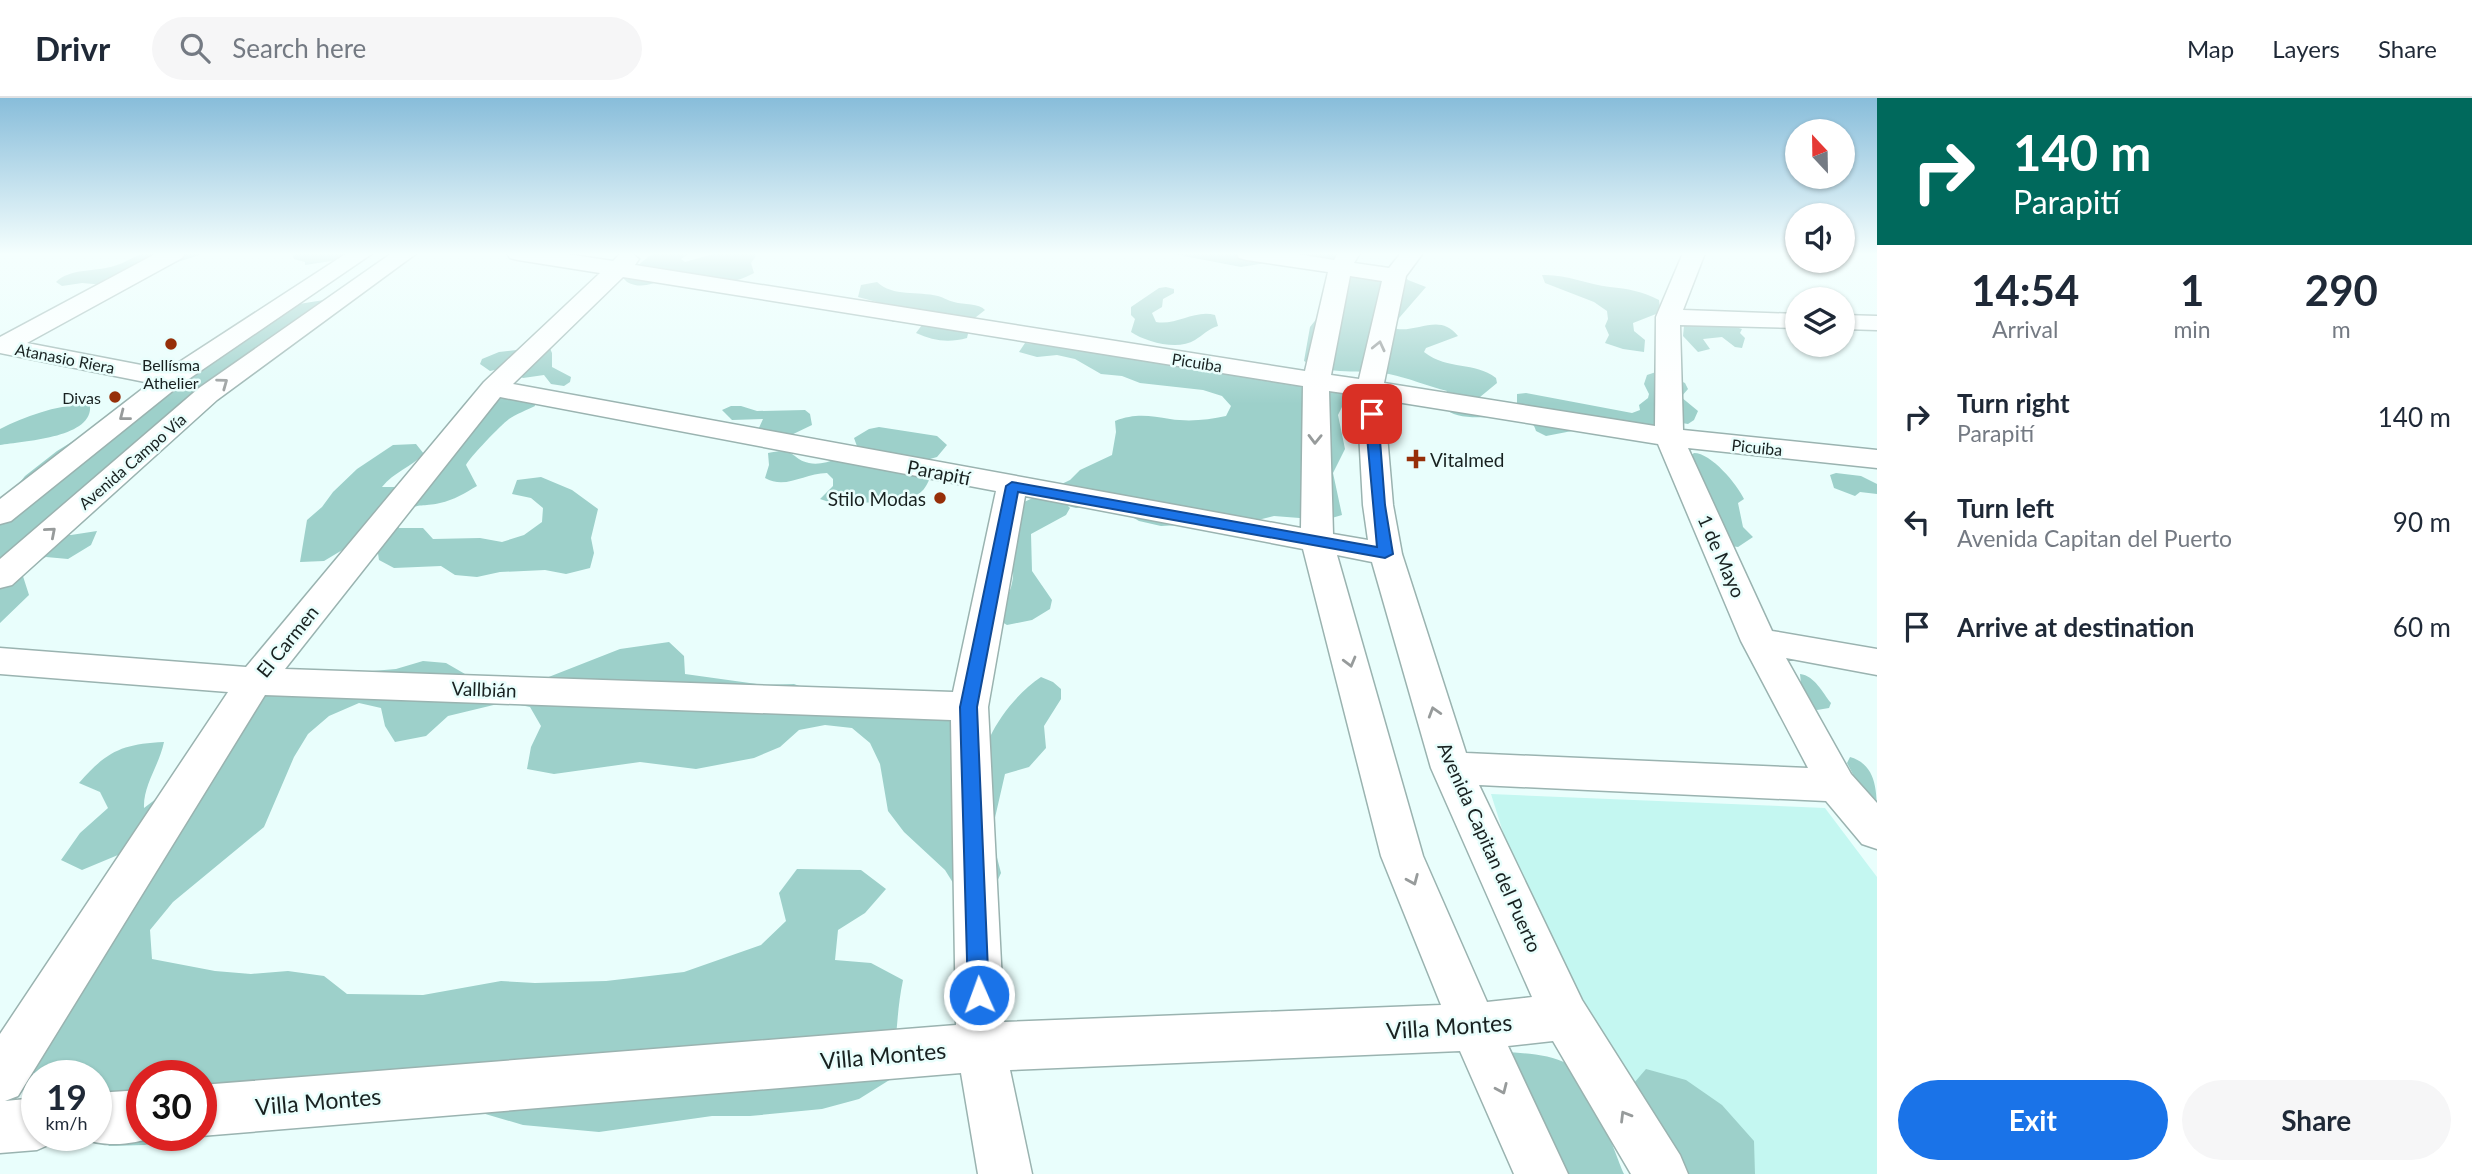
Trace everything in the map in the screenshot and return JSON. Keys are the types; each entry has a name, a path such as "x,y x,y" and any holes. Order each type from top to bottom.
{"street":[{"path":"1,345 80,303"},
{"name":"Avenida Campo Vía","path":"0,514 171,379 286,303"},
{"name":"Avenida Campo Vía","path":"0,577 208,394 335,303"},
{"name":"El Carmen","path":"0,1078 255,681 493,388 582,303"},
{"name":"Picuiba","path":"867,303 1316,382 1370,387 1670,437 1871,460"},
{"path":"1335,303 1316,382 1317,541 1402,856 1474,1027 1541,1174"},
{"name":"Avenida Capitan del Puerto","path":"1393,303 1370,387 1378,505 1385,554 1451,768 1565,1016 1661,1174"},
{"name":"1 de Mayo","path":"1674,303 1668,317 1670,437 1759,641 1837,785 1877,832"},
{"path":"1668,317 1785,321"},
{"path":"1855,322 1877,323"},
{"name":"Atanasio Riera","path":"1,345 171,379"},
{"name":"Parapití","path":"493,388 1385,554"},
{"path":"1005,1174 981,1047 969,707 1012,486"},
{"path":"1759,641 1877,662"},
{"name":"Vallbián","path":"0,661 255,681 969,707"},
{"path":"1451,768 1837,785"},
{"name":"Villa Montes","path":"217,1110 981,1047 1474,1027 1565,1016"},
{"path":"0,1127 21,1125"}],"shaded area":[{"path":"325,303 48,534 71,535 97,531 91,545 68,559 46,557 21,570 29,595 0,623 0,507 25,476 57,451 293,305"},
{"path":"881,303 964,303 985,310 971,321 967,338 947,341 916,333 922,325 911,320 893,322 888,318 888,305"},
{"path":"1137,303 1162,303 1162,307 1152,313 1156,322 1171,322 1208,314 1215,315 1218,326 1195,340 1180,345 1153,342 1131,332 1135,319 1131,315 1131,307"},
{"path":"1329,303 1412,303 1393,325 1397,329 1405,329 1437,324 1451,329 1458,336 1426,348 1424,352 1443,362 1479,369 1496,378 1497,383 1480,397 1489,401 1517,404 1517,394 1526,393 1632,413 1640,410 1639,405 1648,398 1644,384 1647,375 1659,371 1685,383 1688,389 1681,397 1698,411 1694,420 1688,424 1676,422 1630,438 1572,431 1546,436 1536,431 1531,422 1521,418 1465,417 1453,414 1444,407 1443,397 1447,391 1404,378 1313,366 1304,361 1310,327"},
{"path":"1596,303 1659,303 1656,314 1633,323 1634,331 1645,340 1644,352 1605,343 1609,335 1605,326 1607,311"},
{"path":"1723,323 1742,329 1740,333 1745,338 1742,348 1735,347 1722,337 1703,339 1710,349 1698,352 1683,336 1684,326"},
{"path":"1025,343 1060,346 1296,386 1332,386 1348,395 1338,415 1345,449 1333,473 1342,515 1325,520 1274,516 1254,521 1161,526 1139,521 1120,510 1098,505 1076,508 1068,506 1070,508 1066,515 1031,534 1032,571 1052,600 1050,609 1032,620 1007,625 997,619 1012,583 1011,550 1018,505 1070,480 1080,470 1112,455 1115,421 1143,416 1205,419 1226,416 1231,406 1222,396 1203,390 1140,383 1122,376 1101,374 1075,359 1057,355 1037,357 1019,352"},
{"path":"549,346 552,367 571,377 570,382 564,386 551,384 544,375 523,378 504,368 490,371 480,364 482,359 499,352"},
{"path":"513,394 533,396 535,406 509,419 466,465 477,486 450,500 405,511 397,516 399,528 423,528 433,539 480,538 502,542 524,535 542,522 543,508 531,498 512,494 517,480 541,477 572,490 598,509 591,538 594,553 590,568 566,574 545,570 500,572 477,577 455,575 441,566 394,568 379,560 377,547 364,537 324,561 300,562 307,520 357,469 393,445 416,444 424,454 382,487 404,487 492,397"},
{"path":"84,404 90,406 88,417 69,431 55,436 0,445 0,429 10,424 51,409"},
{"path":"731,406 757,411 805,410 810,414 812,425 787,437 758,430 763,419 732,420 722,410"},
{"path":"879,427 937,436 947,445 937,457 923,461 931,477 923,490 915,496 878,502 829,502 820,499 833,486 833,479 827,473 788,482 765,478 769,465 768,453 784,451 809,463 828,462 858,449 854,438 869,429"},
{"path":"1694,453 1701,454 1715,464 1736,485 1744,499 1738,503 1743,527 1753,537 1738,547 1723,545 1685,460"},
{"path":"1836,473 1861,476 1877,484 1877,494 1860,492 1855,496 1834,488 1830,475"},
{"path":"669,642 684,656 685,674 764,685 794,684 818,693 872,696 901,689 929,697 963,730 990,737 1005,712 1026,689 1041,677 1053,682 1061,689 1061,699 1044,726 1046,748 1029,767 1005,774 994,822 994,846 1001,873 989,899 960,894 945,870 904,832 888,811 880,764 870,743 852,728 825,725 799,730 780,747 754,758 696,769 640,762 554,774 527,769 531,747 541,726 530,707 506,702 448,716 426,736 395,742 385,726 381,708 359,703 329,716 308,734 294,757 264,827 173,902 150,930 152,959 215,971 251,974 288,971 324,976 347,994 423,995 501,981 606,981 684,972 761,945 786,921 779,893 797,869 861,870 886,889 865,913 838,930 835,960 871,963 903,980 891,1079 859,1099 822,1109 750,1116 712,1116 599,1132 523,1125 458,1106 217,1130 217,1060 126,1060 126,1146 112,1146 112,1060 32,1060 150,846 118,855 82,870 61,860 80,833 108,808 100,792 79,783 107,756 126,747 164,742 146,791 144,808 169,789 206,743 273,688 337,674 396,669 423,661 446,663 484,685 541,680 620,649"},
{"path":"1800,674 1818,685 1831,703 1829,708 1817,710 1808,707 1802,693"},
{"path":"1850,757 1866,766 1874,781 1877,820 1847,763"},
{"path":"1491,794 1825,808 1877,877 1877,1174 1682,1174 1579,1007 1514,867"},
{"path":"1504,1052 1553,1058 1568,1064 1576,1071 1592,1098 1624,1174 1546,1174"},
{"path":"1646,1069 1686,1080 1722,1105 1754,1141 1755,1174 1663,1174 1628,1090"}],"place":[{"name":"Bellísma Athelier","path":"171,344"},
{"name":"Divas","path":"115,397"},
{"name":"Vitalmed","path":"1416,459"},
{"name":"Stilo Modas","path":"940,498"}],"route":[{"path":"979,995 969,707 1012,486 1385,554 1378,505 1372,414"}]}
